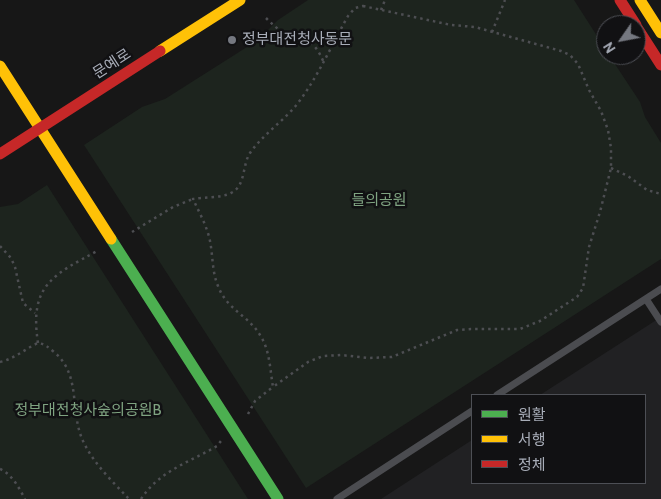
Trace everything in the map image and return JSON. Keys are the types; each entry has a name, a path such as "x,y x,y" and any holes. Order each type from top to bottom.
{"street":[{"name":"문예로","path":"0,154 240,0"},
{"path":"620,0 630,15"},
{"path":"640,0 661,33"},
{"path":"646,41 661,64"},
{"path":"0,66 278,499"}],"lane":[{"path":"499,394 661,289"},
{"path":"646,299 661,322"},
{"path":"337,499 471,412"}],"path":[{"path":"381,10 385,0"},
{"path":"492,32 505,0"},
{"path":"132,232 173,207 193,199 232,193 241,183 249,154 287,116 316,79 348,16 355,8 363,6 451,25 475,27 561,51 570,55 578,64 608,130 611,148 611,168 589,247 583,288 577,297 540,322 520,329 457,330 392,357 323,356 308,362 273,387 255,401 248,414"},
{"path":"266,18 276,28 311,42 318,50 324,63"},
{"path":"611,168 628,176 647,190 661,194"},
{"path":"193,199 207,231 218,287 227,303 260,334 268,354 273,387"},
{"path":"0,246 16,267 23,303 35,313"},
{"path":"38,343 35,313 39,297 48,282 78,261 100,249"},
{"path":"0,362 6,361 38,343 45,344 57,355 66,365 71,375 79,430 85,446 129,499"},
{"path":"141,499 153,483 164,474 217,446 222,440"},
{"path":"0,469 14,481 26,499"}],"shaded area":[{"path":"661,317 661,499 381,499 471,441 471,484 646,484 646,394 542,394"}],"green space":[{"name":"들의공원","path":"308,0 574,0 596,34 596,65 616,65 640,102 645,117 661,143 661,259 306,488 84,145 142,107 165,99 258,40 278,20"},
{"name":"정부대전청사숲의공원B","path":"47,185 248,499 0,499 0,207 18,204"}],"traffic: fast":[{"path":"111,239 278,499"}],"traffic: slow":[{"path":"160,51 240,0"},
{"path":"640,0 661,33"},
{"path":"0,66 111,239"}],"traffic: jam":[{"path":"620,0 630,15"},
{"path":"646,42 661,65"},
{"path":"0,154 160,51"}],"place":[{"name":"정부대전청사동문","path":"232,40"}]}
